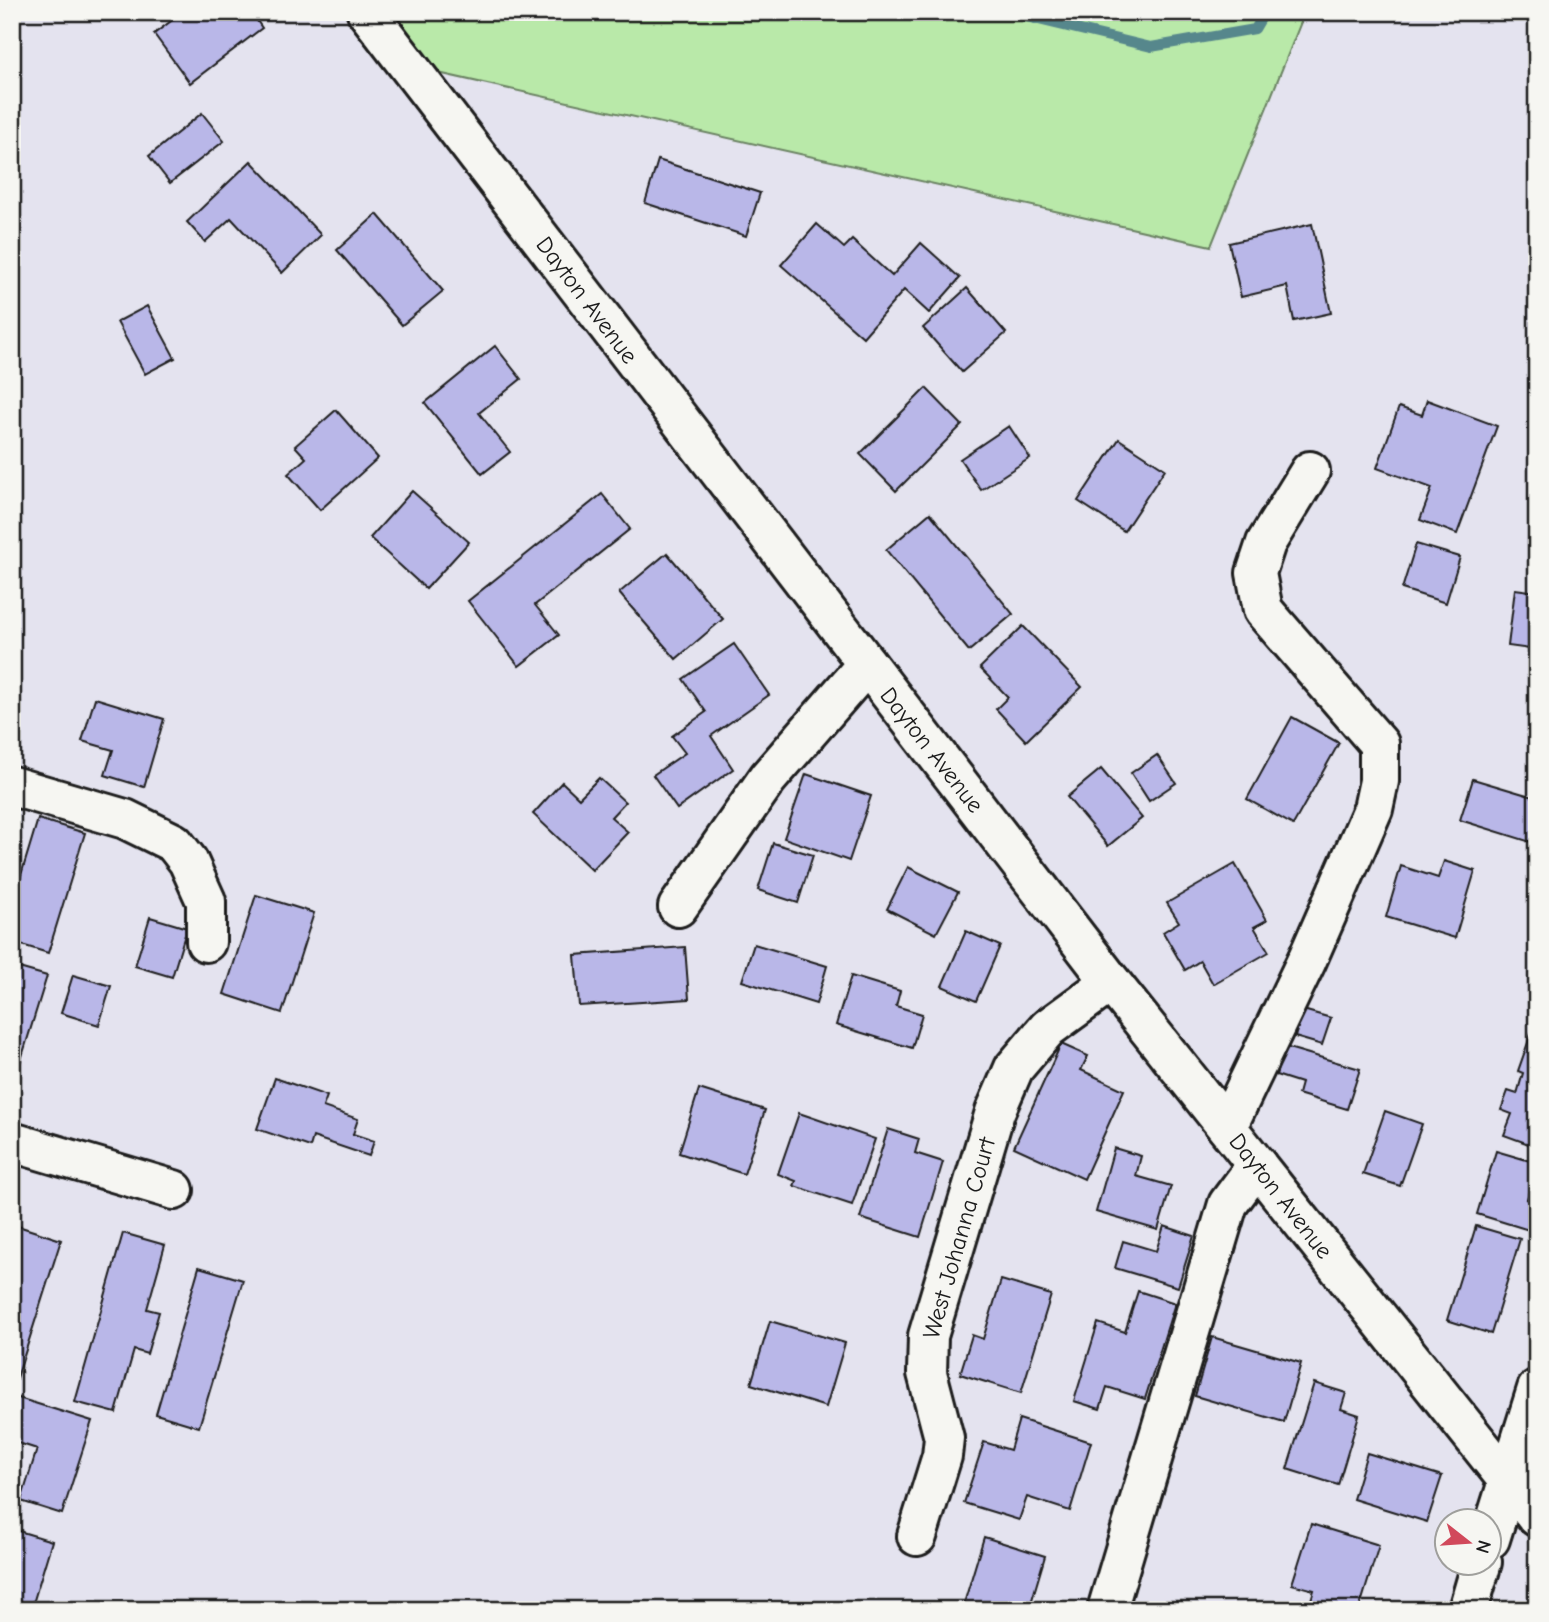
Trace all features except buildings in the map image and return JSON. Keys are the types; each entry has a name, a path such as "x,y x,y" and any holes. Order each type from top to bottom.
{"street":[{"name":"Dayton Avenue","path":"367,12 1111,982 1397,1344 1522,1483 1537,1517"},
{"path":"1227,1127 1312,947 1373,809 1379,781 1379,744 1355,713 1263,610 1256,573 1266,543 1310,471"},
{"path":"678,907 768,778 867,664"},
{"path":"12,786 125,819 174,843 188,861 206,901 206,942"},
{"name":"West Johanna Court","path":"917,1536 942,1456 944,1438 927,1373 928,1336 995,1112 1014,1068 1048,1028 1111,982"},
{"path":"12,1142 174,1190"},
{"path":"1107,1610 1228,1204 1257,1165"},
{"path":"1504,1514 1522,1483 1537,1388"},
{"path":"1468,1610 1478,1576"}],"green space":[{"path":"362,12 1305,12 1211,246 407,66"}],"waterway":[{"path":"1005,12 1151,47 1255,29 1265,12"}]}
